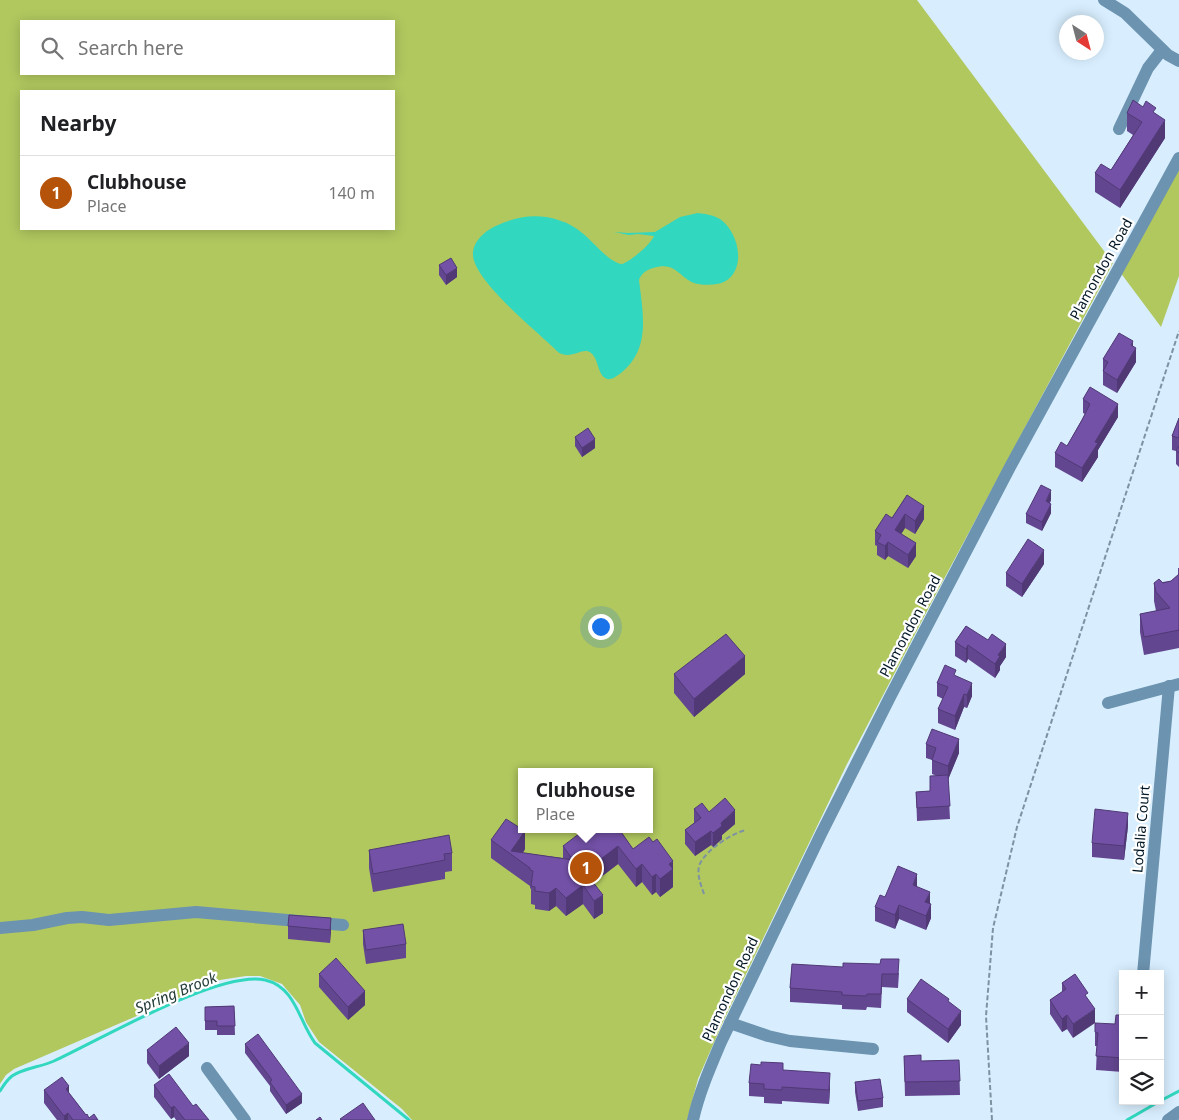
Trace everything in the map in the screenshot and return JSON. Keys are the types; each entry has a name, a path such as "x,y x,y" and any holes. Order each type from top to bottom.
{"street":[{"path":"1104,0 1125,13 1162,50 1179,62"},
{"path":"1119,129 1148,68 1162,50"},
{"name":"Plamondon Road","path":"693,1120 696,1105 708,1071 812,851 1010,466 1179,158"},
{"path":"1108,703 1174,685"},
{"name":"Lodalia Court","path":"1143,970 1174,685"},
{"path":"0,928 33,925 67,918 82,917 110,920 196,912 343,925"},
{"path":"730,1023 768,1036 790,1041 873,1049"},
{"path":"207,1068 245,1120"},
{"path":"1168,1120 1179,1112"}],"path":[{"path":"992,1120 986,1016 993,928 1003,883 1017,827 1179,331"},
{"path":"704,894 698,874 702,861 714,848 730,836 746,830"}],"shaded area":[{"path":"0,0 917,0 1113,263 846,766 723,1022 698,1079 687,1120 412,1120 402,1109 319,1042 306,1022 300,1005 282,984 260,976 220,980 14,1069 6,1075 0,1084"},
{"path":"1179,165 1179,276 1161,327 1120,272"},
{"path":"698,213 720,219 732,232 738,250 736,268 724,282 709,285 694,283 676,270 666,266 660,266 644,272 639,280 643,318 641,342 631,364 611,379 607,379 601,374 594,356 588,351 568,355 558,352 496,293 485,280 473,256 477,241 489,230 513,219 537,216 571,225 612,260 622,264 640,252 649,244 654,236 614,232 655,232 680,217"}],"building":[{"path":"1133,100 1143,107 1146,101 1156,108 1153,112 1165,120 1120,190 1095,173 1101,164 1111,170 1142,122 1127,113"},
{"path":"451,258 457,268 446,275 439,265"},
{"path":"1119,333 1133,341 1131,345 1136,348 1117,380 1103,371 1108,362 1103,359"},
{"path":"1090,387 1118,404 1095,442 1098,443 1082,468 1055,453 1061,442 1067,446 1082,420 1090,404 1083,399"},
{"path":"1179,418 1179,438 1172,436"},
{"path":"588,428 595,439 582,448 575,437"},
{"path":"1041,485 1051,490 1046,501 1051,504 1042,522 1026,514"},
{"path":"907,495 924,506 915,521 905,514 895,530 916,543 908,555 888,542 885,546 877,542 881,535 875,531 886,514 892,518"},
{"path":"1028,539 1044,550 1022,584 1006,573"},
{"path":"1179,574 1179,630 1144,637 1140,614 1170,608 1156,592 1154,583 1159,579 1163,583 1171,581"},
{"path":"966,626 988,640 992,634 1006,644 998,655 1000,656 995,664 968,645 966,649 955,642"},
{"path":"726,634 745,656 694,699 674,674"},
{"path":"945,665 956,670 954,675 972,683 967,695 964,694 955,716 938,709 948,687 937,683"},
{"path":"932,729 959,739 948,766 932,760 936,748 926,744"},
{"path":"948,775 950,806 917,808 916,792 930,791 930,776"},
{"path":"725,798 735,810 721,823 722,826 695,842 685,830 701,818 694,809 702,803 709,812"},
{"path":"1095,809 1128,813 1124,846 1092,843"},
{"path":"506,819 518,827 518,833 524,833 511,851 573,860 563,846 580,833 622,833 633,849 649,837 653,842 657,839 673,861 669,864 673,869 660,879 656,874 652,877 642,864 636,869 618,846 601,859 599,855 582,868 603,895 594,901 583,885 566,898 556,888 549,893 535,891 535,887 531,886 533,871 491,840"},
{"path":"449,835 452,853 444,854 445,860 373,874 369,850"},
{"path":"898,866 917,874 913,885 930,892 925,902 931,904 926,916 899,905 895,915 875,907 880,895 885,897"},
{"path":"289,915 331,918 330,930 288,926"},
{"path":"403,924 406,944 366,950 363,930"},
{"path":"336,958 365,991 348,1007 319,974"},
{"path":"881,959 899,959 898,974 882,974 881,994 867,994 866,996 842,995 842,992 790,988 792,964 843,967 843,963 880,964"},
{"path":"1075,974 1088,993 1085,995 1095,1009 1073,1024 1067,1015 1062,1019 1050,1000 1066,989 1062,983"},
{"path":"921,979 949,999 948,1001 961,1011 948,1029 907,999"},
{"path":"234,1006 235,1026 217,1026 217,1021 205,1021 205,1007"},
{"path":"1116,1015 1119,1015 1119,1058 1096,1056 1098,1033 1095,1032 1095,1023 1115,1024"},
{"path":"176,1027 189,1043 159,1066 147,1050"},
{"path":"258,1034 302,1094 286,1105 270,1082 272,1080 245,1044"},
{"path":"921,1055 921,1061 959,1060 960,1081 905,1082 904,1056"},
{"path":"761,1062 783,1063 783,1070 830,1073 829,1090 782,1087 782,1090 764,1089 764,1084 749,1083 751,1064 761,1065"},
{"path":"169,1074 193,1106 196,1104 209,1120 185,1120 174,1106 171,1108 154,1085"},
{"path":"62,1077 69,1086 66,1089 86,1115 89,1118 94,1114 98,1120 73,1120 68,1113 64,1116 44,1090"},
{"path":"880,1079 883,1098 858,1101 855,1082"},
{"path":"363,1103 375,1120 340,1119"}],"waterway":[{"name":"Spring Brook","path":"0,1091 8,1079 17,1073 54,1061 190,996 219,985 245,980 265,980 284,990 290,997 315,1043 409,1120"},
{"name":"Spring Brook","path":"1164,1099 1179,1091"},
{"name":"Spring Brook","path":"1127,1120 1153,1105"}],"place":[{"name":"Clubhouse","path":"586,868"}]}
